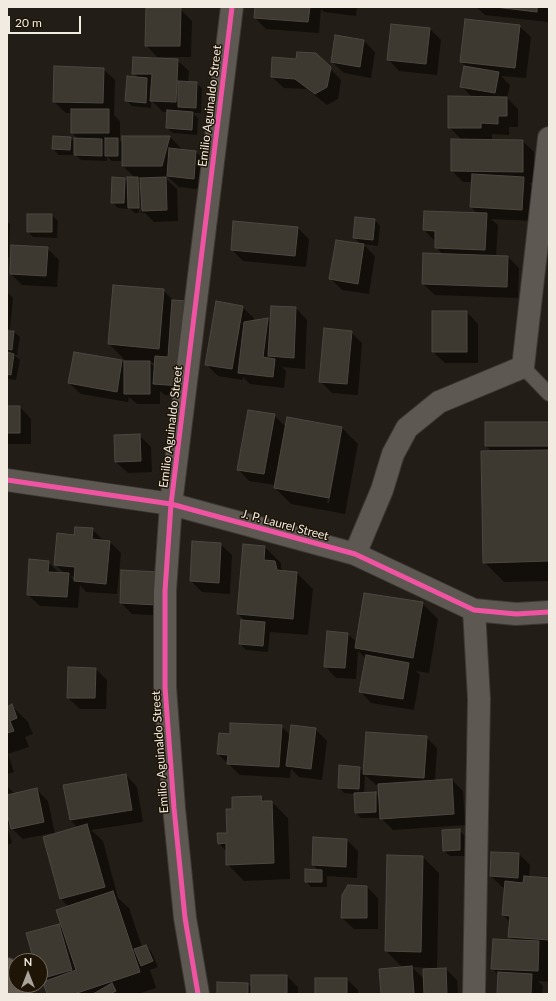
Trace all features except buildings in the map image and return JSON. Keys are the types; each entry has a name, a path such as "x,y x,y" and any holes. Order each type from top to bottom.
{"main road":[{"path":"7,969 17,994"}],"street":[{"name":"Emilio Aguinaldo Street","path":"198,994 185,918 174,808 165,687 166,591 171,504 232,7"},
{"path":"355,554 382,490 393,454 407,428 439,402 523,367 549,138"},
{"name":"J. P. Laurel Street","path":"7,480 171,504 355,554 474,610 516,614 549,612"},
{"path":"474,610 479,699 474,994"}],"lane":[{"path":"523,367 549,394"}],"cycle path":[{"path":"198,994 185,918 174,808 165,687 165,591 171,504 232,7"},
{"path":"7,480 171,504 355,554 474,610 516,614 549,612"}]}
